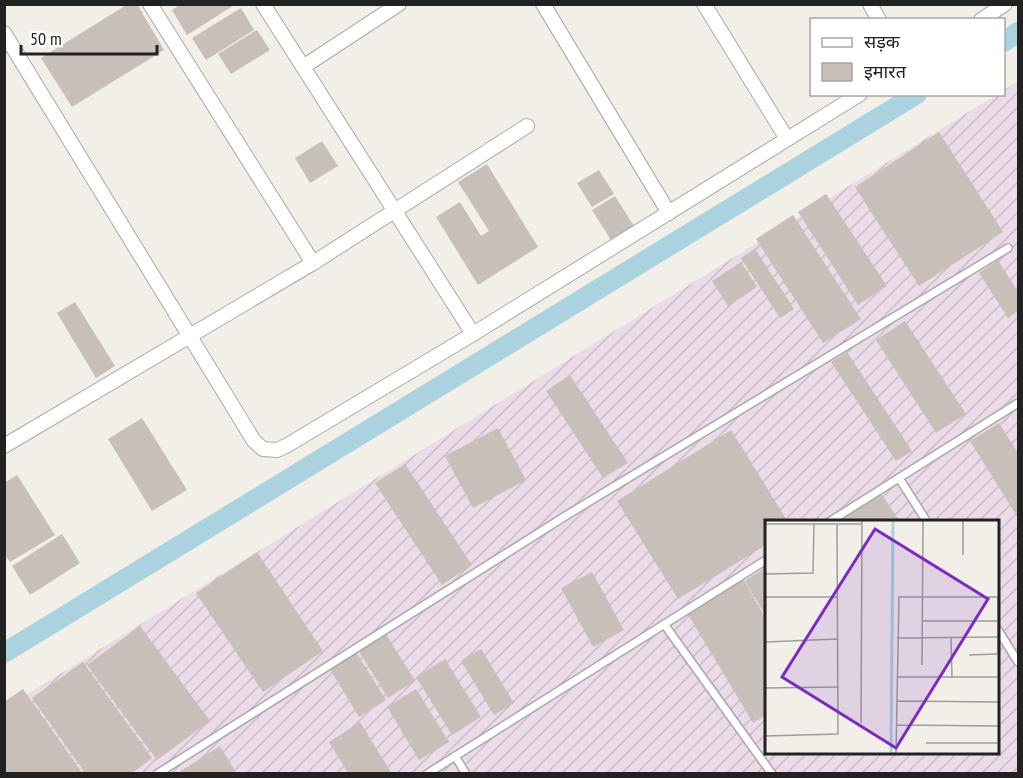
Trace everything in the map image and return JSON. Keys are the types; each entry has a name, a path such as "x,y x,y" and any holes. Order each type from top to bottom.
{"street":[{"path":"150,4 314,263"},
{"path":"263,4 473,334"},
{"path":"303,68 399,4"},
{"path":"543,4 669,213"},
{"path":"704,4 787,140"},
{"path":"870,4 878,18"},
{"path":"984,18 1005,4"},
{"path":"4,33 254,441 263,449 277,450 473,334 857,96"},
{"path":"4,446 314,263 527,126"}],"lane":[{"path":"157,774 567,515 1008,248"},
{"path":"832,520 1018,403"},
{"path":"898,478 926,520"},
{"path":"427,774 765,561"},
{"path":"664,624 772,774"},
{"path":"999,632 1018,662"},
{"path":"455,756 466,774"}],"shaded area":[{"path":"1018,81 1018,773 5,774 5,708 994,96 1005,96 1005,89"}],"building":[{"path":"128,4 137,4 164,50 72,107 41,58"},
{"path":"181,4 236,4 187,35 172,10"},
{"path":"241,8 254,30 206,60 192,38"},
{"path":"257,30 270,50 231,74 218,54"},
{"path":"939,132 1003,232 919,286 855,187"},
{"path":"322,141 338,166 310,183 295,158"},
{"path":"487,164 538,247 478,285 436,217 460,202 481,236 489,231 458,182"},
{"path":"599,170 614,194 592,207 577,183"},
{"path":"826,194 887,286 858,305 798,212"},
{"path":"615,196 634,226 611,240 592,210"},
{"path":"793,215 861,319 823,343 756,239"},
{"path":"755,249 794,309 780,318 741,258"},
{"path":"998,260 1018,292 1018,311 1008,318 979,273"},
{"path":"741,262 757,287 728,306 712,281"},
{"path":"75,302 115,366 96,378 57,313"},
{"path":"905,321 966,414 936,433 876,340"},
{"path":"847,352 912,451 896,461 831,362"},
{"path":"570,375 628,463 603,478 546,391"},
{"path":"142,418 187,490 152,511 108,439"},
{"path":"999,423 1018,453 1018,518 970,441"},
{"path":"498,428 526,480 473,508 445,456"},
{"path":"731,430 787,520 765,520 765,546 678,599 617,501"},
{"path":"405,464 472,565 442,585 375,483"},
{"path":"17,475 55,535 10,562 4,554 4,483"},
{"path":"881,493 899,520 841,520"},
{"path":"62,534 80,563 30,595 12,566"},
{"path":"257,552 323,651 263,692 196,593"},
{"path":"765,568 765,614 745,581"},
{"path":"592,572 624,630 593,647 561,588"},
{"path":"742,577 765,617 765,716 753,723 686,611"},
{"path":"140,626 210,721 157,760 87,665"},
{"path":"384,631 415,681 388,698 357,648"},
{"path":"354,649 386,700 359,717 328,666"},
{"path":"481,649 514,703 494,715 461,661"},
{"path":"445,659 481,717 452,735 416,677"},
{"path":"83,662 152,758 131,774 86,774 32,698"},
{"path":"23,689 83,774 4,774 4,702"},
{"path":"416,689 449,742 419,760 387,707"},
{"path":"360,722 392,774 349,774 329,742"},
{"path":"220,746 237,774 176,774"}],"waterway":[{"path":"1005,41 1018,32"},
{"path":"4,653 914,96"}]}
